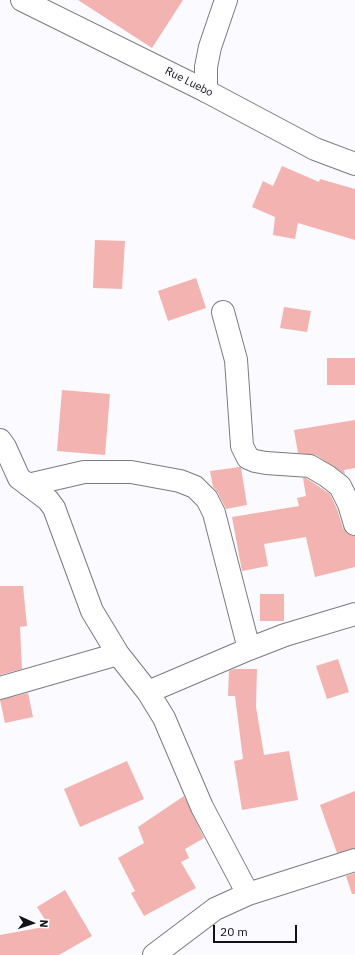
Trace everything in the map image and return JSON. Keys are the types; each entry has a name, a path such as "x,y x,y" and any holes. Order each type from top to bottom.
{"street":[{"name":"Rue Luebo","path":"22,0 206,91 316,148 355,164"},
{"path":"206,91 206,67 210,47 226,0"},
{"path":"223,312 236,360 242,446 248,458 255,462 266,464 310,466 328,476 340,486 349,504 355,524"},
{"path":"0,440 5,447 19,478 48,500 54,508 92,612 118,654 148,692 164,718 202,807 248,894"},
{"path":"28,485 84,472 131,472 180,481 195,487 207,499 214,513 248,649"},
{"path":"148,692 248,649 285,635 355,614"},
{"path":"0,688 118,654"},
{"path":"154,955 215,909 248,894 355,860"}],"building":[{"path":"78,0 183,0 152,48"},
{"path":"282,166 319,182 320,179 355,189 355,240 298,223 295,239 273,235 275,217 252,207 263,181 273,186"},
{"path":"95,240 125,241 122,289 93,288"},
{"path":"196,278 206,308 168,321 158,291"},
{"path":"284,307 311,311 307,332 280,328"},
{"path":"327,358 355,358 355,385 327,385"},
{"path":"62,390 110,394 105,455 57,451"},
{"path":"355,420 355,468 344,470 345,474 316,455 298,453 294,430"},
{"path":"240,467 247,505 226,509 218,493 213,487 210,471"},
{"path":"303,478 306,478 330,494 343,528 347,533 355,536 355,567 315,577 306,537 264,544 268,566 242,571 232,517 299,506 297,498 306,496"},
{"path":"0,586 23,586 27,626 20,627 22,669 0,675"},
{"path":"260,594 284,594 284,621 260,621"},
{"path":"338,659 349,692 327,699 316,666"},
{"path":"234,669 257,669 256,707 264,755 289,751 298,800 242,810 234,761 243,759 235,696 228,696 229,671"},
{"path":"28,693 33,717 5,723 0,700"},
{"path":"127,761 144,799 80,827 64,789"},
{"path":"355,791 355,848 337,853 320,805"},
{"path":"184,796 204,838 185,849 189,858 181,862 196,888 144,916 131,893 135,891 118,858 144,843 138,827"},
{"path":"355,873 355,894 352,894 346,876"},
{"path":"65,890 92,936 59,955 0,955 0,935 49,926 37,907"}]}
